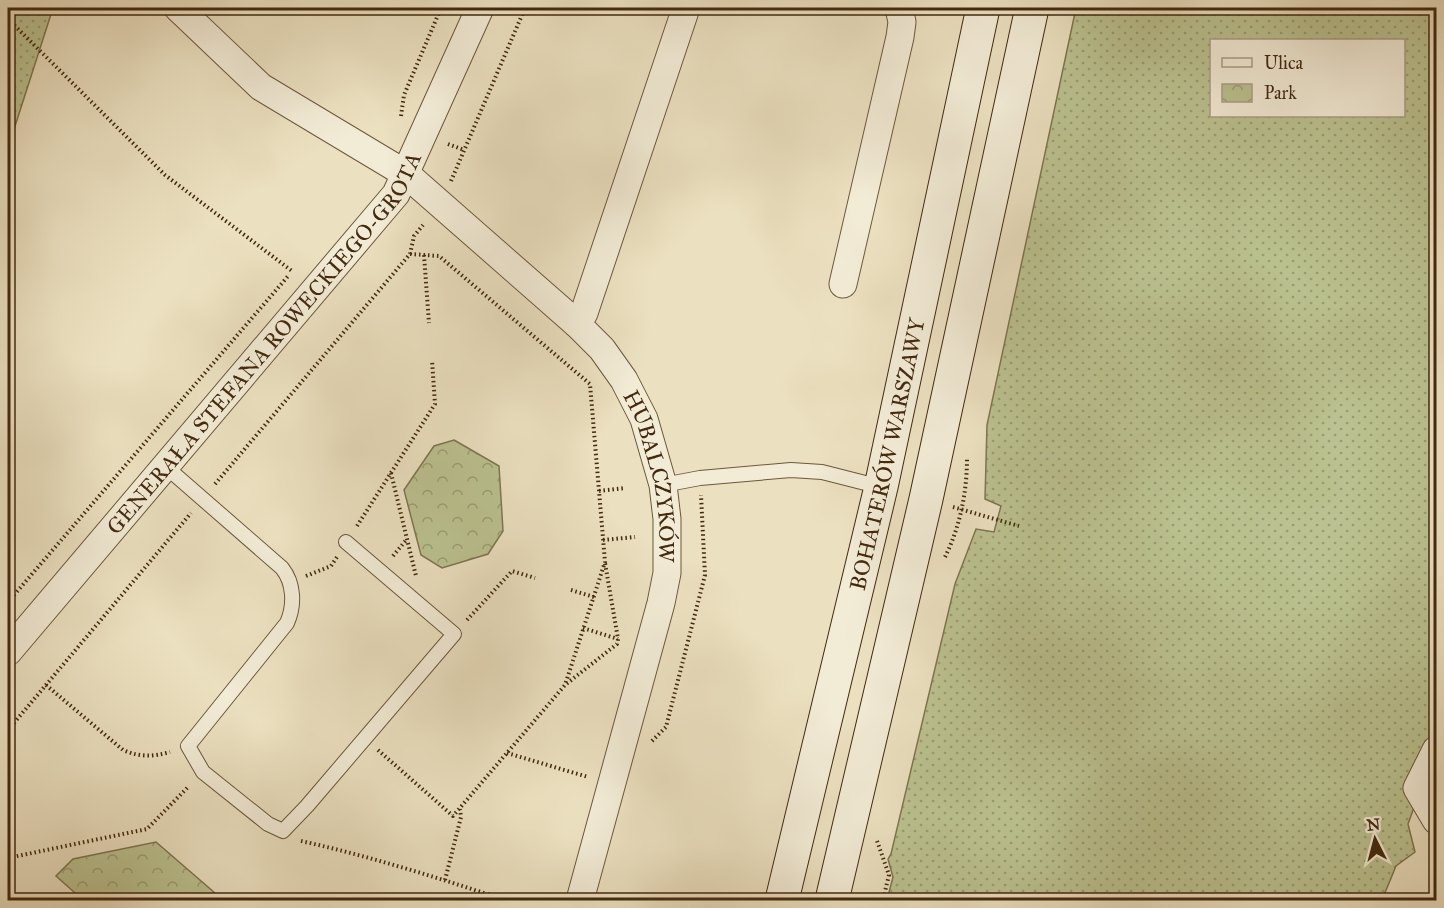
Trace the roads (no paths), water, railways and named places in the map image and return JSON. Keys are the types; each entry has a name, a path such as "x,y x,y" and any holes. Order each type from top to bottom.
{"main road":[{"name":"BOHATERÓW WARSZAWY","path":"782,900 881,487 983,8"},
{"name":"BOHATERÓW WARSZAWY","path":"832,900 926,499 1032,8"}],"street":[{"name":"HUBALCZYKÓW","path":"178,8 261,87 406,174 578,324 602,349 624,380 644,420 663,485 667,519 667,573 650,644 580,900"},
{"name":"GENERAŁA STEFANA ROWECKIEGO-GROTA","path":"8,652 396,194 480,8"},
{"path":"578,324 584,313 686,8"},
{"path":"843,284 900,37 902,22 899,8"},
{"path":"1437,750 1417,788 1437,820"}],"lane":[{"path":"165,466 282,568 290,583 292,612 287,623 188,746 203,772 268,824 283,831 454,634 346,542"},
{"path":"663,485 700,478 791,470 822,472 881,487"}]}
